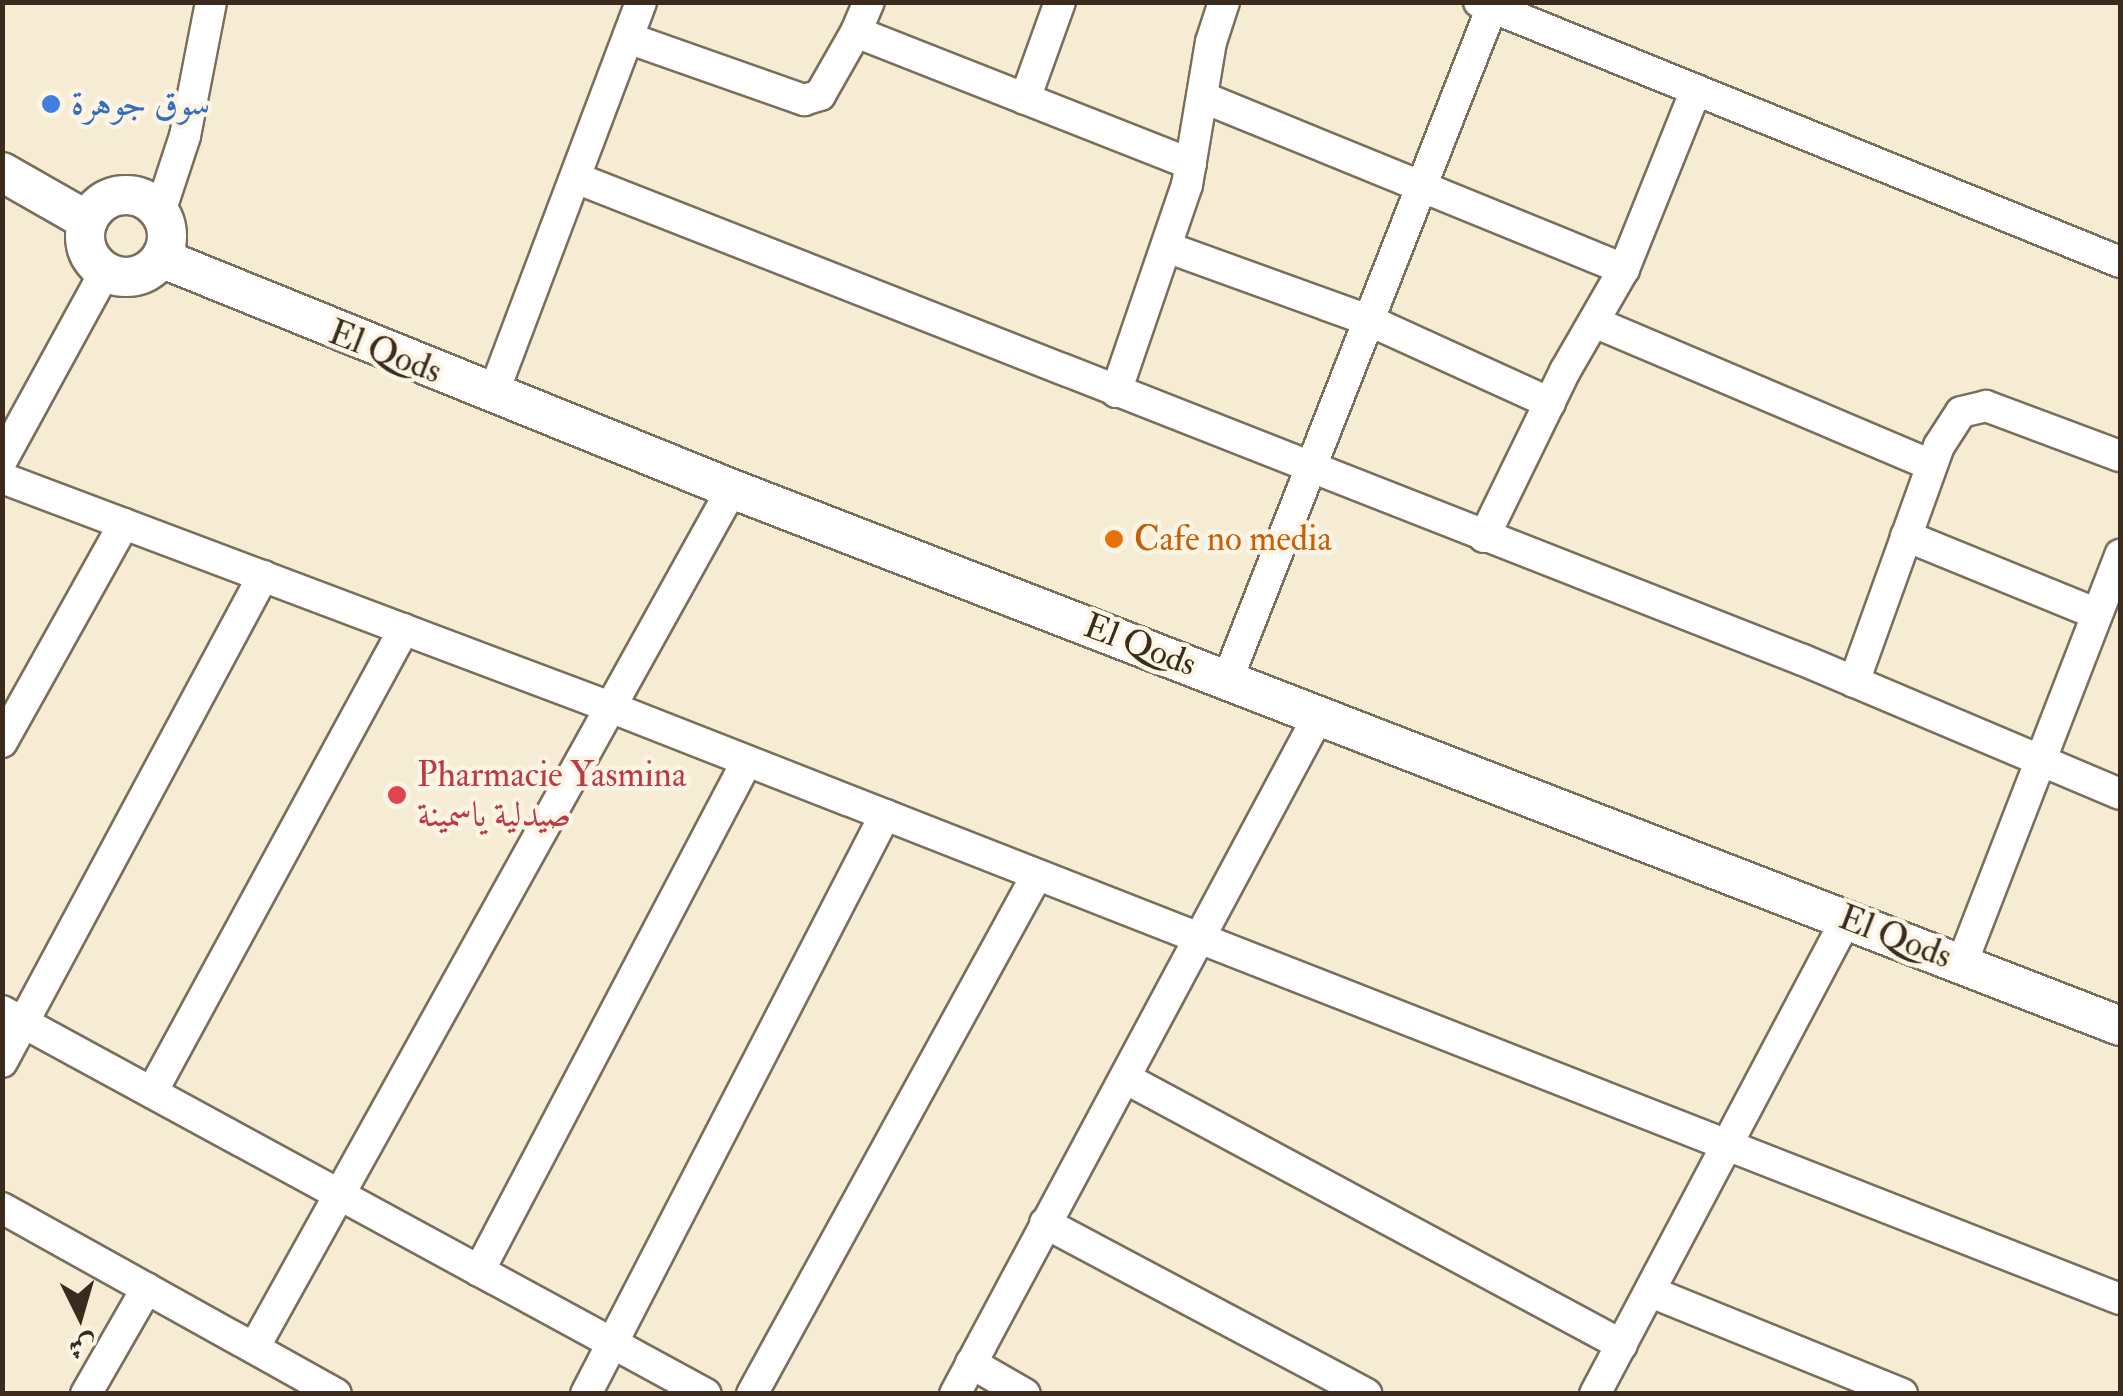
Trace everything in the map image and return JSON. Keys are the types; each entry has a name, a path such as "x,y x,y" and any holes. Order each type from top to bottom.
{"street":[{"path":"160,212 185,136 211,2"},
{"path":"493,394 642,2"},
{"path":"628,38 804,100 820,95 869,2"},
{"path":"1024,98 1060,2"},
{"path":"1116,392 1169,248 1191,164 1224,2"},
{"path":"1228,678 1488,4 2120,262"},
{"path":"856,32 1191,164"},
{"path":"1484,537 1550,403 1624,269 1696,90"},
{"path":"1202,97 1624,269"},
{"path":"2,172 88,220"},
{"path":"576,178 1854,682 2120,794"},
{"path":"122,196 136,196 160,212 166,227 161,258 136,276 104,272 87,249 88,220 122,196"},
{"path":"1169,248 1368,320 1550,403"},
{"name":"El Qods","path":"161,258 732,489 2120,1026"},
{"path":"2,460 104,272"},
{"path":"1594,322 1931,465"},
{"path":"1854,682 1931,465 1954,419 1974,405 2120,456"},
{"path":"2,478 610,707 1722,1148 2120,1299"},
{"path":"254,1348 336,1192 732,489"},
{"path":"2,742 124,524"},
{"path":"1906,536 2097,614"},
{"path":"1962,964 2120,555"},
{"path":"2,1062 13,1016 263,576"},
{"path":"152,1092 404,629"},
{"path":"955,1394 1202,940 1318,715"},
{"path":"479,1271 747,761"},
{"path":"586,1394 886,815"},
{"path":"752,1394 1037,875"},
{"path":"1595,1394 1847,918"},
{"path":"13,1016 706,1394"},
{"path":"1125,1078 1622,1346"},
{"path":"2,1208 336,1394"},
{"path":"1045,1223 1366,1394"},
{"path":"86,1394 147,1288"},
{"path":"1651,1292 1902,1394"},
{"path":"971,1363 1026,1394"}],"place":[{"name":"سوق جوهرة","path":"51,104"},
{"name":"Cafe no media","path":"1114,539"},
{"name":"Pharmacie Yasmina صيدلية ياسمينة","path":"397,795"}]}
